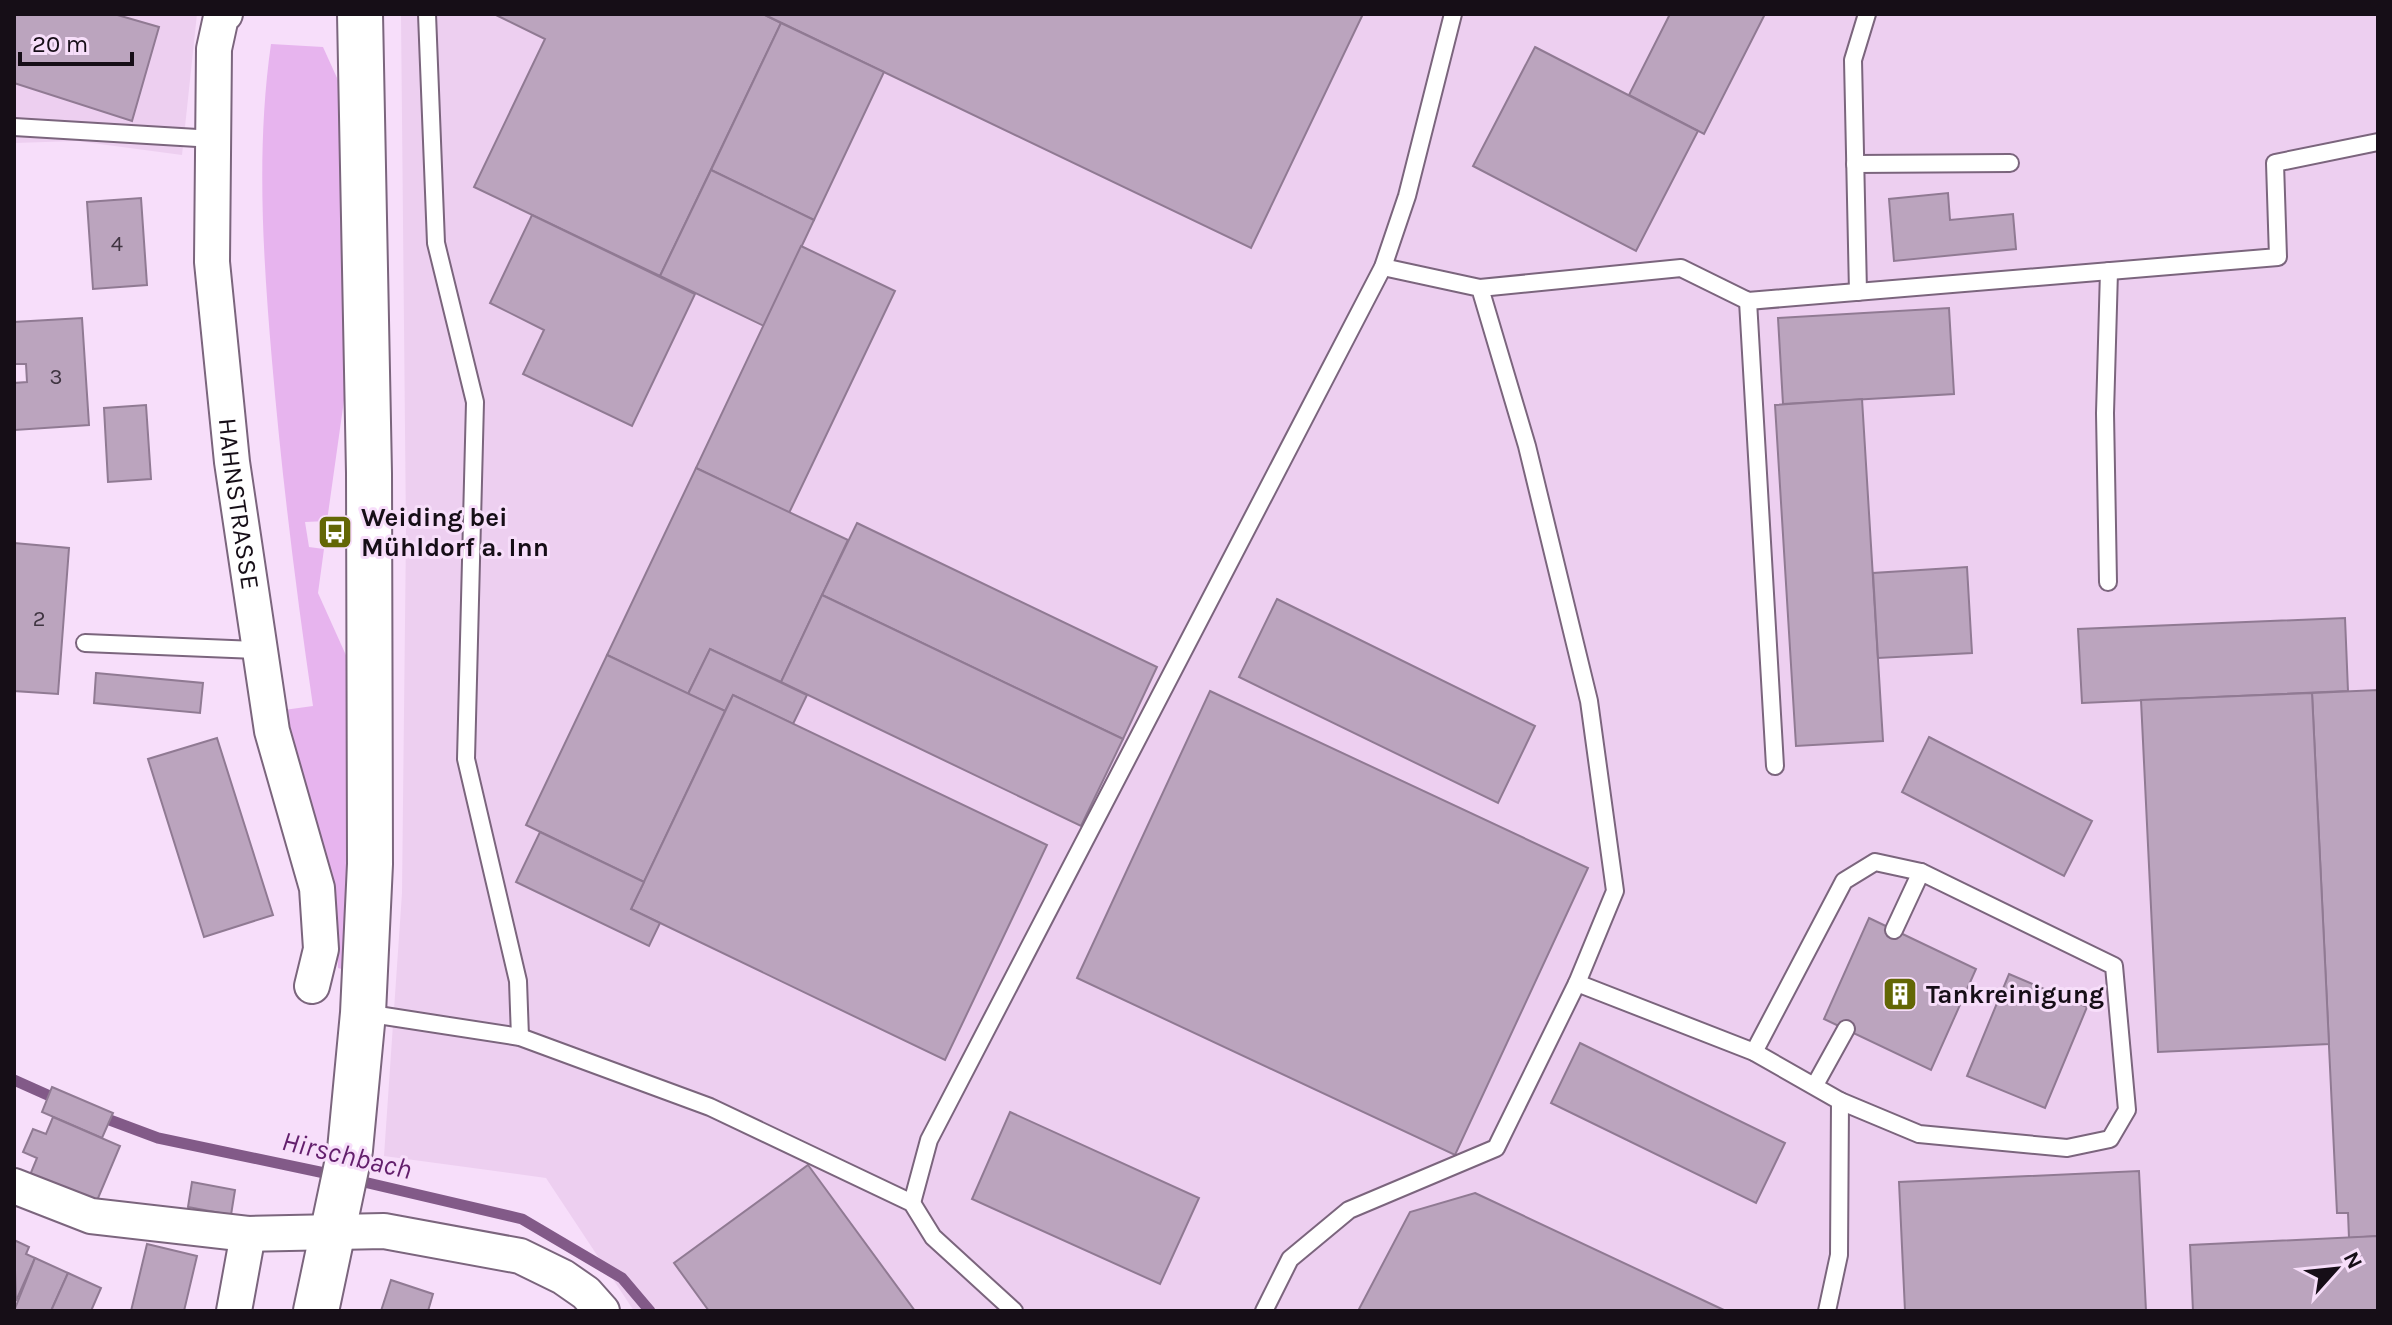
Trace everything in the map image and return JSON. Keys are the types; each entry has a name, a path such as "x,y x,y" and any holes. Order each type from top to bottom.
{"main road":[{"path":"316,1311 338,1219 350,1150 363,1013 370,864 369,530 360,14"}],"street":[{"name":"HAHNSTRASSE","path":"225,14 221,17 214,49 212,262 230,449 257,650 272,731 317,888 321,949 312,986"},
{"path":"14,1186 91,1216 248,1234 338,1219 384,1231 520,1256 563,1277 586,1293 602,1311"},
{"path":"234,1311 248,1234"}],"lane":[{"path":"427,14 436,243 475,402 466,759 518,981 520,1037"},
{"path":"912,1203 929,1140 1383,267 1407,196 1453,14"},
{"path":"1858,292 1853,60 1867,14"},
{"path":"14,127 214,139"},
{"path":"1383,267 1480,288 1681,268 1748,301 2278,257 2275,163 2378,142"},
{"path":"1855,164 2010,163"},
{"path":"2108,582 2105,413 2109,271"},
{"path":"1264,1311 1290,1259 1349,1210 1496,1148 1577,983 1615,891 1589,701 1527,446 1480,288"},
{"path":"1748,301 1775,766"},
{"path":"85,643 257,650"},
{"path":"1577,983 1754,1052 1840,1101 1919,1134 2067,1148 2110,1139 2127,1110 2114,966 1921,872 1875,862 1844,881 1754,1052"},
{"path":"1894,930 1921,872"},
{"path":"363,1013 520,1037 710,1107 912,1203 933,1237 1014,1311"},
{"path":"1815,1085 1846,1029"},
{"path":"1827,1311 1839,1255 1840,1101"},
{"path":"987,1286 1001,1311"}],"shaded area":[{"path":"14,14 197,14 182,155 77,141 14,143"},
{"path":"401,14 2378,14 2378,1311 634,1311 546,1178 384,1156 402,893 406,533"},
{"path":"271,44 323,47 342,89 347,379 327,521 305,522 309,547 324,549 318,593 349,662 345,970 338,968 327,870 284,710 313,706 285,491 266,282 262,162"}],"building":[{"path":"14,14 114,14 159,27 132,121 14,83"},
{"path":"494,14 763,14 781,23 660,276 474,187 545,39"},
{"path":"763,14 1363,14 1251,248"},
{"path":"1670,14 1765,14 1704,134 1629,95"},
{"path":"781,23 884,72 814,220 711,170"},
{"path":"1535,47 1698,131 1636,251 1473,166"},
{"path":"711,170 814,220 764,326 660,276"},
{"path":"1948,193 1950,220 2013,214 2016,249 1894,261 1889,199"},
{"path":"141,198 147,285 93,289 87,202"},
{"path":"532,215 695,294 632,426 523,374 544,330 490,303"},
{"path":"801,246 895,291 789,513 696,468"},
{"path":"1949,308 1954,394 1783,404 1778,318"},
{"path":"82,318 89,425 15,430 14,383 27,382 26,364 14,364 14,322"},
{"path":"1862,399 1883,741 1796,746 1775,405"},
{"path":"146,405 151,479 108,482 104,408"},
{"path":"696,468 848,540 781,682 710,649 688,694 607,655"},
{"path":"857,523 1157,667 1123,739 822,595"},
{"path":"14,543 69,548 58,694 14,691"},
{"path":"1967,567 1972,653 1878,658 1873,573"},
{"path":"822,595 1123,739 1081,826 781,682"},
{"path":"1277,599 1535,726 1498,803 1239,677"},
{"path":"2345,618 2348,691 2082,703 2078,629"},
{"path":"710,649 807,695 793,724 733,695 725,711 688,694"},
{"path":"607,655 725,711 644,882 526,825"},
{"path":"96,673 203,683 200,713 94,703"},
{"path":"2378,690 2378,1236 2349,1238 2348,1213 2337,1213 2312,693"},
{"path":"1210,691 1588,868 1455,1155 1077,978"},
{"path":"2312,693 2329,1044 2158,1052 2141,700"},
{"path":"733,695 1047,845 945,1060 631,909"},
{"path":"1929,737 2092,821 2064,876 1902,792"},
{"path":"217,738 273,915 204,937 148,759"},
{"path":"540,832 644,882 631,909 660,923 649,946 516,882"},
{"name":"Tankreinigung","path":"1869,918 1976,969 1931,1070 1824,1019"},
{"path":"2009,974 2087,1007 2045,1108 1967,1076"},
{"path":"1580,1043 1785,1143 1756,1203 1551,1103"},
{"path":"52,1087 113,1113 102,1138 42,1112"},
{"path":"1010,1112 1199,1198 1160,1284 972,1199"},
{"path":"53,1117 120,1146 96,1203 30,1175 37,1158 23,1152 33,1129 46,1134"},
{"path":"808,1165 915,1311 709,1311 674,1263"},
{"path":"2139,1171 2146,1311 1905,1311 1899,1182"},
{"path":"192,1182 235,1190 231,1215 188,1207"},
{"path":"1475,1193 1726,1311 1358,1311 1410,1212"},
{"path":"2378,1236 2378,1311 2193,1311 2190,1245"},
{"path":"14,1240 29,1247 26,1254 35,1258 16,1301"},
{"path":"147,1244 197,1256 184,1311 131,1311"},
{"path":"35,1258 68,1273 51,1311 14,1311"},
{"path":"68,1273 101,1288 91,1311 51,1311"},
{"path":"391,1280 433,1294 428,1311 381,1311"}],"waterway":[{"name":"Hirschbach","path":"14,1080 61,1101"},
{"name":"Hirschbach","path":"99,1116 158,1138 334,1175"},
{"name":"Hirschbach","path":"351,1179 522,1219 622,1278 650,1311"}],"place":[{"name":"Weiding bei Mühldorf a. Inn","path":"335,532"},
{"name":"Tankreinigung","path":"1900,994"}]}
